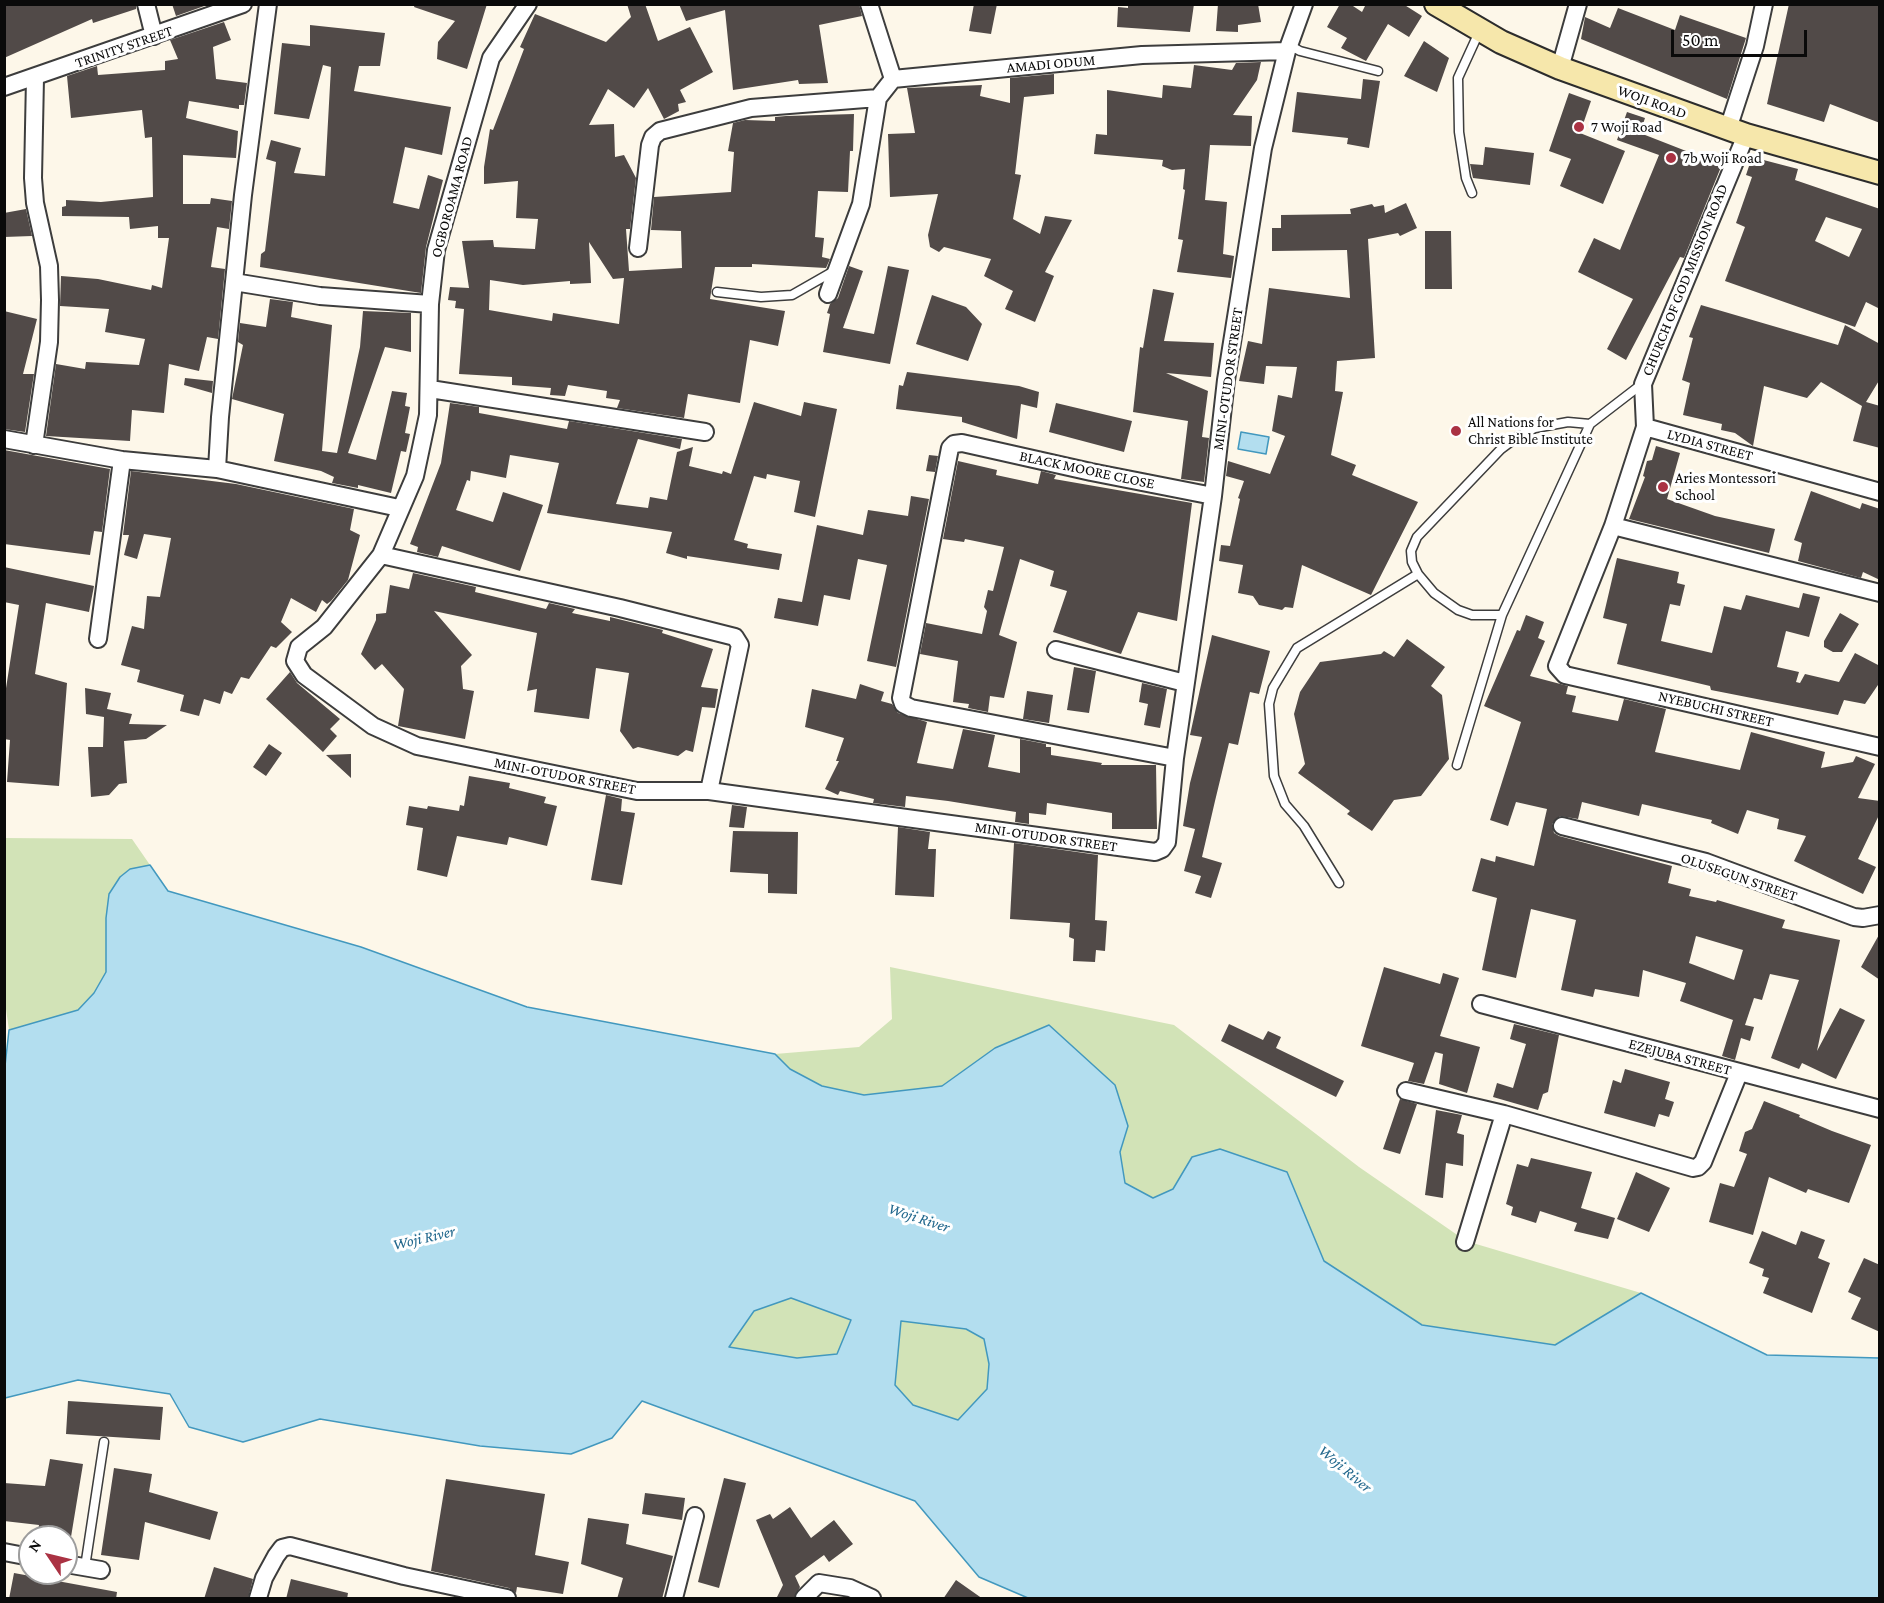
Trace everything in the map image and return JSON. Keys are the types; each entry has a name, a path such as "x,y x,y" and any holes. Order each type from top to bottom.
{"main road":[{"name":"WOJI ROAD","path":"1436,4 1480,30 1560,68 1737,132 1880,173"}],"street":[{"path":"146,4 154,36"},
{"name":"TRINITY STREET","path":"4,87 243,4"},
{"path":"217,469 234,282 268,4"},
{"name":"OGBOROAMA ROAD","path":"399,508 415,476 426,426 430,389 430,304 436,250 488,67 500,44 528,4"},
{"path":"828,294 861,204 878,98 894,79 869,4"},
{"name":"MINI-OTUDOR STREET","path":"399,508 381,555 324,627 299,647 295,661 304,675 347,708 388,735 417,746 637,791 709,791 1155,852 1162,849 1167,842 1175,758 1213,496 1226,380 1263,148 1288,48 1304,4"},
{"path":"1560,68 1578,4"},
{"name":"CHURCH OF GOD MISSION ROAD","path":"1557,666 1612,526 1645,427 1643,384 1737,132 1764,4"},
{"name":"AMADI ODUM","path":"894,79 1142,55 1288,48"},
{"path":"34,445 49,342 50,300 49,266 35,203 33,178 35,78"},
{"path":"638,248 650,145 653,137 660,131 751,108 878,98"},
{"path":"234,282 320,296 430,304"},
{"path":"430,389 705,432"},
{"name":"LYDIA STREET","path":"1645,427 1880,492"},
{"path":"4,439 122,460 217,469 399,508"},
{"name":"BLACK MOORE CLOSE","path":"1175,758 911,708 903,704 901,698 950,448 954,444 962,442 1091,472 1213,496"},
{"path":"98,639 122,460"},
{"path":"1612,526 1880,593"},
{"path":"381,555 620,608 735,638 740,645 709,791"},
{"path":"1056,650 1185,683"},
{"name":"NYEBUCHI STREET","path":"1557,666 1565,675 1880,747"},
{"name":"OLUSEGUN STREET","path":"1562,826 1706,862 1854,917 1880,915"},
{"name":"EZEJUBA STREET","path":"1481,1004 1880,1109"},
{"path":"1406,1091 1504,1114 1698,1167 1739,1073"},
{"path":"1465,1242 1504,1114"},
{"path":"674,1599 695,1516"},
{"path":"258,1599 264,1578 276,1556 282,1548 290,1546 404,1576 507,1599"},
{"path":"78,1566 93,1569"},
{"path":"804,1599 819,1583 850,1588 872,1599"}],"lane":[{"path":"1472,193 1466,177 1459,132 1458,78 1480,30"},
{"path":"1288,48 1378,71"},
{"path":"717,292 761,297 792,295 837,270"},
{"path":"1457,765 1502,615 1590,424 1643,384"},
{"path":"1502,615 1472,615 1458,610 1434,593 1418,574 1412,562 1411,551 1417,537 1501,450 1535,428 1568,422 1590,424"},
{"path":"1339,883 1304,826 1286,804 1274,776 1269,704 1284,668 1297,648 1418,574"},
{"path":"93,1569 104,1442"}],"green space":[{"path":"4,838 132,839 150,865 130,869 120,877 109,894 106,918 106,972 94,993 78,1010 9,1030 4,995"},
{"path":"890,967 1174,1025 1359,1167 1466,1241 1641,1293 1555,1345 1422,1325 1324,1261 1287,1172 1192,1157 1173,1189 1153,1198 1125,1183 1120,1152 1128,1126 995,1048 942,1086 864,1095 822,1086 790,1069 775,1054 859,1047 892,1019"},
{"path":"791,1297 851,1320 901,1320 966,1329 984,1339 989,1364 987,1389 958,1420 1028,1598 979,1577 915,1501 642,1401 728,1347 754,1311"}],"water":[{"path":"1241,432 1269,437 1266,454 1238,449"},
{"name":"Woji River","path":"150,865 168,891 361,947 527,1007 775,1054 790,1069 822,1086 864,1095 942,1086 995,1048 1049,1025 1115,1085 1128,1126 1120,1152 1125,1183 1153,1198 1173,1189 1192,1157 1220,1149 1287,1172 1324,1261 1422,1325 1555,1345 1641,1293 1767,1355 1879,1358 1879,1598 1028,1598 979,1577 915,1501 642,1401 612,1438 571,1454 480,1446 320,1419 243,1442 189,1427 170,1394 78,1380 5,1398 4,1075 9,1030 78,1010 94,993 106,972 106,918 109,894 120,877 130,869","holes":["791,1298 851,1320 837,1354 797,1358 729,1347 754,1311","901,1321 966,1329 984,1339 989,1364 987,1389 958,1420 913,1405 895,1385"]}],"building":[{"path":"4,4 136,4 136,9 93,23 92,19 4,58"},
{"path":"172,4 210,4 176,16"},
{"path":"415,4 487,4 467,69 437,59 438,42 455,21 414,7"},
{"path":"627,4 645,4 658,41 690,27 713,72 680,90 686,102 678,104 679,111 664,119 648,88 634,108 608,89 589,125 614,124 615,157 624,155 636,178 630,229 626,229 629,271 682,268 681,231 651,230 654,197 731,192 734,152 728,151 733,123 745,120 775,121 775,117 786,116 854,114 853,151 850,151 848,192 818,191 815,237 824,238 822,257 830,259 826,268 752,264 752,267 715,267 710,299 785,311 778,346 750,340 740,403 688,394 684,418 617,408 620,400 606,398 607,391 568,385 565,396 550,395 551,388 512,385 512,377 459,374 464,309 455,308 456,301 448,300 450,287 469,288 462,241 493,240 494,247 535,249 538,219 516,218 518,181 484,184 484,167 490,129 493,130 524,49 520,47 535,14 606,42 631,17","holes":["589,242 613,279 624,278 619,324 553,313 552,321 489,310 490,280 523,285 570,281 570,284 591,283"]},
{"path":"679,4 859,4 862,16 819,25 828,83 799,84 798,80 733,90 725,10 686,21"},
{"path":"974,4 997,4 991,34 969,31"},
{"path":"1128,4 1194,4 1190,32 1117,27 1118,7 1128,8"},
{"path":"1218,4 1258,4 1261,22 1238,25 1238,32 1216,31"},
{"path":"1340,4 1350,4 1362,12 1366,4 1403,4 1422,16 1409,37 1388,24 1366,61 1341,48 1347,38 1327,27"},
{"path":"1789,4 1880,4 1880,123 1830,104 1824,122 1767,104"},
{"path":"1618,8 1675,30 1680,15 1746,38 1727,99 1581,39 1585,17 1610,28"},
{"path":"224,22 231,40 213,47 216,79 247,83 244,105 239,105 239,109 189,101 186,118 238,131 236,158 183,155 183,204 210,204 211,198 232,201 229,229 217,227 211,267 225,269 218,339 207,337 199,371 169,364 164,413 132,410 130,441 46,436 56,364 85,369 86,362 139,365 145,339 105,332 109,309 60,306 61,276 98,279 151,290 152,285 162,288 169,238 158,238 158,226 130,229 129,217 62,216 62,207 66,206 66,200 101,202 153,197 152,137 145,138 142,110 71,118 67,76 97,66 98,75 165,70 165,61 178,59 170,40"},
{"path":"310,25 385,33 380,66 359,66 354,91 451,107 442,155 405,147 393,203 419,209 428,175 443,180 426,247 421,293 260,267 261,254 265,251 276,162 266,159 271,140 301,148 294,173 325,176 331,67 323,65 309,119 274,114 282,43 310,46"},
{"path":"1424,41 1449,58 1437,92 1404,76"},
{"path":"1261,62 1257,80 1233,115 1252,116 1251,146 1210,145 1205,200 1227,202 1223,254 1234,256 1231,278 1177,272 1183,240 1178,239 1185,190 1183,189 1185,169 1172,170 1162,166 1163,160 1094,154 1096,134 1107,135 1107,90 1162,98 1163,85 1191,88 1194,65 1232,70 1236,63"},
{"path":"1054,74 1054,94 1024,97 1015,174 1021,175 1013,219 1040,234 1045,216 1072,220 1045,272 1054,276 1035,322 1005,309 1013,291 984,276 991,259 944,247 939,252 930,247 928,235 938,194 890,197 888,134 915,133 907,88 982,85 980,96 1010,103 1010,78"},
{"path":"1363,79 1380,81 1369,148 1347,144 1348,138 1292,132 1297,92 1361,99"},
{"path":"1569,93 1591,101 1580,133 1625,151 1603,204 1560,186 1571,159 1549,151"},
{"path":"1627,112 1645,118 1640,133 1704,158 1705,155 1723,162 1684,258 1680,257 1626,360 1607,349 1633,299 1578,272 1594,238 1620,250 1659,155 1617,140"},
{"path":"1485,147 1534,153 1530,185 1473,178 1470,164 1483,165"},
{"path":"1752,157 1798,169 1795,180 1880,209 1880,309 1866,302 1855,327 1725,281 1745,227 1736,223 1752,177 1746,175","holes":["1826,217 1862,229 1849,257 1815,241"]},
{"path":"1406,203 1417,228 1400,236 1398,233 1368,239 1375,358 1337,361 1335,391 1343,392 1331,455 1356,465 1352,475 1418,502 1371,595 1302,565 1293,608 1285,607 1282,610 1259,605 1253,596 1238,593 1243,565 1219,561 1221,545 1230,546 1240,499 1238,498 1244,481 1226,476 1228,461 1270,474 1285,436 1272,431 1278,395 1292,398 1297,367 1266,366 1264,384 1239,381 1248,341 1262,344 1269,288 1350,298 1347,250 1272,251 1272,228 1281,228 1281,215 1351,214 1350,209 1372,204 1374,207 1384,205 1385,213"},
{"path":"26,209 32,236 4,237 4,213"},
{"path":"1425,231 1451,231 1452,289 1425,289"},
{"path":"849,266 863,271 843,328 874,334 888,266 909,270 890,364 823,352 830,314 827,313 830,304 838,298"},
{"path":"1153,289 1174,293 1164,341 1214,343 1211,377 1166,373 1208,391 1202,437 1209,438 1204,482 1181,479 1188,421 1133,412 1140,347 1143,348"},
{"path":"932,295 966,307 982,324 968,361 916,344"},
{"path":"270,299 293,302 291,317 332,325 322,451 337,453 360,347 363,311 411,313 411,352 385,347 348,453 376,460 392,391 407,393 405,406 410,407 405,433 410,434 406,452 401,451 391,493 358,485 358,488 332,483 334,477 321,471 274,461 284,414 232,399 243,345 238,342 240,323 266,327"},
{"path":"1701,305 1838,345 1845,325 1880,344 1880,379 1866,402 1880,406 1880,448 1853,441 1862,406 1821,382 1807,398 1764,386 1753,446 1735,433 1721,430 1722,424 1683,415 1690,383 1682,380 1693,338 1689,337"},
{"path":"4,311 37,319 23,374 34,374 25,432 4,429"},
{"path":"907,372 1019,386 1039,392 1037,408 1021,404 1017,439 962,422 962,417 896,409 899,385 903,386"},
{"path":"185,378 213,381 212,393 184,385"},
{"path":"754,402 801,416 804,402 837,409 815,517 794,512 800,481 767,474 766,479 754,476 734,540 748,544 747,548 782,554 779,570 687,556 687,559 666,553 672,532 547,513 559,463 510,455 506,478 471,471 470,481 467,480 456,510 493,522 503,492 543,505 520,571 442,546 438,557 417,552 418,547 410,544 441,463 450,403 479,407 479,413 567,429 569,421 682,439 680,449 638,439 616,504 648,508 650,497 667,500 677,452 693,447 689,466 731,474"},
{"path":"1056,403 1132,421 1124,452 1049,432"},
{"path":"1656,446 1680,453 1667,499 1715,516 1775,529 1769,553 1629,519 1645,477 1643,476 1647,461 1652,460"},
{"path":"4,450 110,469 102,532 94,531 90,555 4,544"},
{"path":"929,455 938,456 935,472 926,471"},
{"path":"958,461 997,470 996,475 1038,484 1041,471 1056,475 1054,479 1192,503 1177,621 1138,612 1121,654 1053,632 1067,591 1050,586 1054,571 1020,559 999,635 1017,642 1004,698 990,696 988,712 968,708 969,704 953,702 958,661 920,654 926,623 982,634 987,611 984,607 988,590 993,591 1004,547 965,539 964,542 943,539"},
{"path":"131,471 236,484 354,509 350,530 360,535 348,580 331,601 327,604 322,600 316,612 291,598 281,622 292,632 276,648 271,646 249,679 241,677 232,694 224,691 220,704 204,699 199,716 180,711 184,695 137,682 140,670 121,665 132,626 144,629 147,596 160,597 171,538 144,534 137,559 124,555 129,535 123,535"},
{"path":"1811,491 1860,509 1862,503 1880,509 1880,580 1863,572 1861,578 1798,561 1802,543 1794,540"},
{"path":"911,496 929,499 896,667 867,661 887,565 858,559 850,600 824,595 818,626 774,618 778,598 802,602 817,525 863,535 868,510 908,516"},
{"path":"1617,558 1679,572 1677,583 1685,585 1680,606 1670,604 1661,641 1712,653 1724,606 1741,610 1746,595 1799,608 1803,593 1820,597 1809,637 1786,631 1777,667 1799,672 1796,682 1800,683 1805,674 1839,682 1855,653 1880,666 1880,682 1865,704 1844,700 1838,715 1711,690 1710,686 1617,664 1627,624 1603,618"},
{"path":"4,567 94,586 89,612 46,603 35,674 67,683 59,786 7,782 10,740 4,739 4,701 19,605 4,602"},
{"path":"413,573 476,587 475,592 546,609 549,603 575,609 572,613 610,621 610,617 663,630 662,633 713,649 701,687 718,689 715,708 702,707 693,752 686,750 678,756 638,747 633,749 620,731 629,673 596,668 589,719 534,712 537,689 527,691 537,633 434,611 472,655 461,666 463,689 474,691 465,739 398,726 404,689 382,664 375,670 361,654 376,620 376,614 386,613 390,585 409,589"},
{"path":"1840,613 1859,624 1842,652 1833,652 1824,647 1824,641"},
{"path":"1526,615 1544,622 1538,638 1545,641 1530,676 1568,686 1566,694 1576,696 1572,712 1618,721 1624,699 1666,709 1655,752 1740,770 1751,732 1825,752 1821,768 1853,762 1856,756 1875,764 1858,798 1880,801 1880,813 1858,859 1876,867 1863,894 1794,861 1806,836 1777,829 1779,819 1747,810 1738,834 1711,823 1712,820 1642,804 1639,816 1582,802 1578,819 1560,816 1552,824 1554,833 1559,836 1672,866 1668,883 1691,889 1689,896 1716,902 1717,900 1785,920 1782,928 1840,940 1817,1051 1840,1008 1865,1020 1836,1079 1802,1063 1799,1069 1771,1058 1799,980 1770,974 1762,1000 1754,998 1745,1025 1754,1027 1750,1041 1741,1038 1735,1060 1722,1056 1733,1020 1680,1001 1686,983 1643,970 1639,997 1595,989 1593,997 1561,990 1576,920 1531,909 1516,978 1482,970 1497,898 1472,891 1481,858 1495,862 1496,856 1534,866 1547,809 1516,802 1508,826 1490,820 1521,722 1484,706 1517,630 1520,631","holes":["1696,936 1743,950 1734,980 1689,963"]},
{"path":"1212,635 1270,651 1259,694 1250,692 1238,745 1229,743 1215,801 1202,857 1222,863 1211,898 1195,893 1201,876 1184,871 1195,829 1183,826 1190,783 1202,737 1190,735"},
{"path":"1407,639 1445,667 1431,686 1442,695 1449,759 1421,796 1394,800 1372,831 1347,814 1350,811 1298,773 1305,764 1294,714 1300,692 1320,662 1381,654 1384,651 1394,657"},
{"path":"1074,667 1096,671 1089,713 1067,710"},
{"path":"290,672 297,683 340,719 330,729 337,736 323,752 266,699"},
{"path":"1142,683 1167,689 1160,728 1144,725 1148,704 1139,702"},
{"path":"860,684 884,692 881,701 892,704 898,713 927,722 917,763 953,769 963,729 995,735 988,767 1020,773 1020,739 1046,744 1046,747 1051,747 1051,755 1102,763 1101,765 1156,765 1157,829 1112,829 1112,813 1047,803 1046,815 1029,813 1029,824 1015,822 1016,812 906,796 905,807 873,803 874,799 840,791 838,795 825,789 839,761 836,761 844,738 805,727 812,689 856,699"},
{"path":"85,688 111,693 107,709 132,714 129,724 167,725 146,739 124,741 127,783 119,784 109,795 91,797 88,747 103,747 104,717 86,714"},
{"path":"1027,691 1053,695 1049,723 1023,719"},
{"path":"269,744 282,753 266,776 253,767"},
{"path":"351,754 351,778 326,755"},
{"path":"469,776 510,783 509,788 546,797 544,803 557,806 547,846 509,837 507,845 457,836 447,877 417,870 423,828 406,825 409,806 427,809 428,806 459,811 460,805 464,806"},
{"path":"606,795 622,799 621,811 635,813 622,885 591,880"},
{"path":"732,805 747,807 744,828 729,827"},
{"path":"898,827 930,832 928,849 936,849 934,897 895,895"},
{"path":"733,831 798,832 797,894 768,893 768,874 730,872"},
{"path":"1014,843 1098,855 1095,920 1107,921 1105,951 1096,950 1095,962 1073,961 1074,939 1069,937 1070,923 1010,919"},
{"path":"1880,933 1880,980 1861,967"},
{"path":"1384,967 1440,984 1443,973 1459,978 1440,1036 1480,1047 1467,1093 1439,1084 1443,1054 1435,1052 1424,1084 1408,1081 1414,1063 1361,1046"},
{"path":"1229,1024 1263,1040 1268,1031 1281,1037 1276,1048 1344,1081 1336,1097 1221,1041"},
{"path":"1514,1024 1559,1035 1548,1092 1543,1094 1538,1110 1493,1097 1497,1083 1513,1088 1526,1044 1510,1039"},
{"path":"1625,1069 1670,1082 1665,1099 1674,1102 1669,1117 1659,1114 1655,1127 1604,1113 1613,1080 1621,1083"},
{"path":"1400,1099 1417,1104 1400,1154 1383,1149"},
{"path":"1764,1101 1832,1131 1871,1145 1849,1203 1808,1189 1806,1193 1769,1177 1753,1235 1709,1222 1720,1183 1734,1187 1747,1154 1739,1151 1745,1132 1752,1129"},
{"path":"1436,1110 1462,1115 1457,1133 1464,1135 1463,1166 1446,1163 1443,1198 1425,1195"},
{"path":"1531,1158 1592,1172 1581,1208 1615,1218 1608,1239 1574,1231 1577,1223 1540,1211 1536,1223 1511,1215 1513,1207 1506,1204 1517,1164 1528,1167"},
{"path":"1636,1172 1670,1188 1649,1232 1617,1219"},
{"path":"1762,1231 1796,1245 1801,1231 1825,1240 1818,1258 1830,1263 1812,1313 1763,1293 1769,1278 1762,1276 1764,1269 1749,1263"},
{"path":"1864,1258 1880,1265 1880,1332 1851,1319 1861,1298 1848,1292"},
{"path":"68,1401 163,1407 160,1440 66,1434"},
{"path":"50,1459 83,1464 73,1525 39,1525 4,1521 4,1483 45,1486"},
{"path":"114,1468 152,1474 149,1492 218,1512 210,1540 145,1522 139,1560 101,1555"},
{"path":"724,1478 746,1483 719,1588 698,1582"},
{"path":"446,1479 545,1494 535,1555 569,1562 563,1594 517,1587 516,1593 509,1588 431,1571"},
{"path":"645,1493 685,1498 682,1520 642,1514"},
{"path":"790,1507 811,1538 834,1520 853,1544 829,1562 824,1555 795,1576 800,1587 794,1599 776,1599 783,1585 756,1520 770,1514 773,1519"},
{"path":"588,1518 629,1524 626,1544 673,1556 662,1599 617,1599 623,1578 581,1564"},
{"path":"214,1567 253,1579 248,1599 204,1599"},
{"path":"14,1573 18,1574 18,1585 78,1585 117,1592 116,1599 9,1599"},
{"path":"291,1579 348,1593 347,1599 286,1599"},
{"path":"956,1580 983,1599 943,1599"}],"place":[{"name":"7 Woji Road","path":"1579,127"},
{"name":"7b Woji Road","path":"1671,158"},
{"name":"All Nations for Christ Bible Institute","path":"1456,431"},
{"name":"Aries Montessori School","path":"1663,487"}]}
